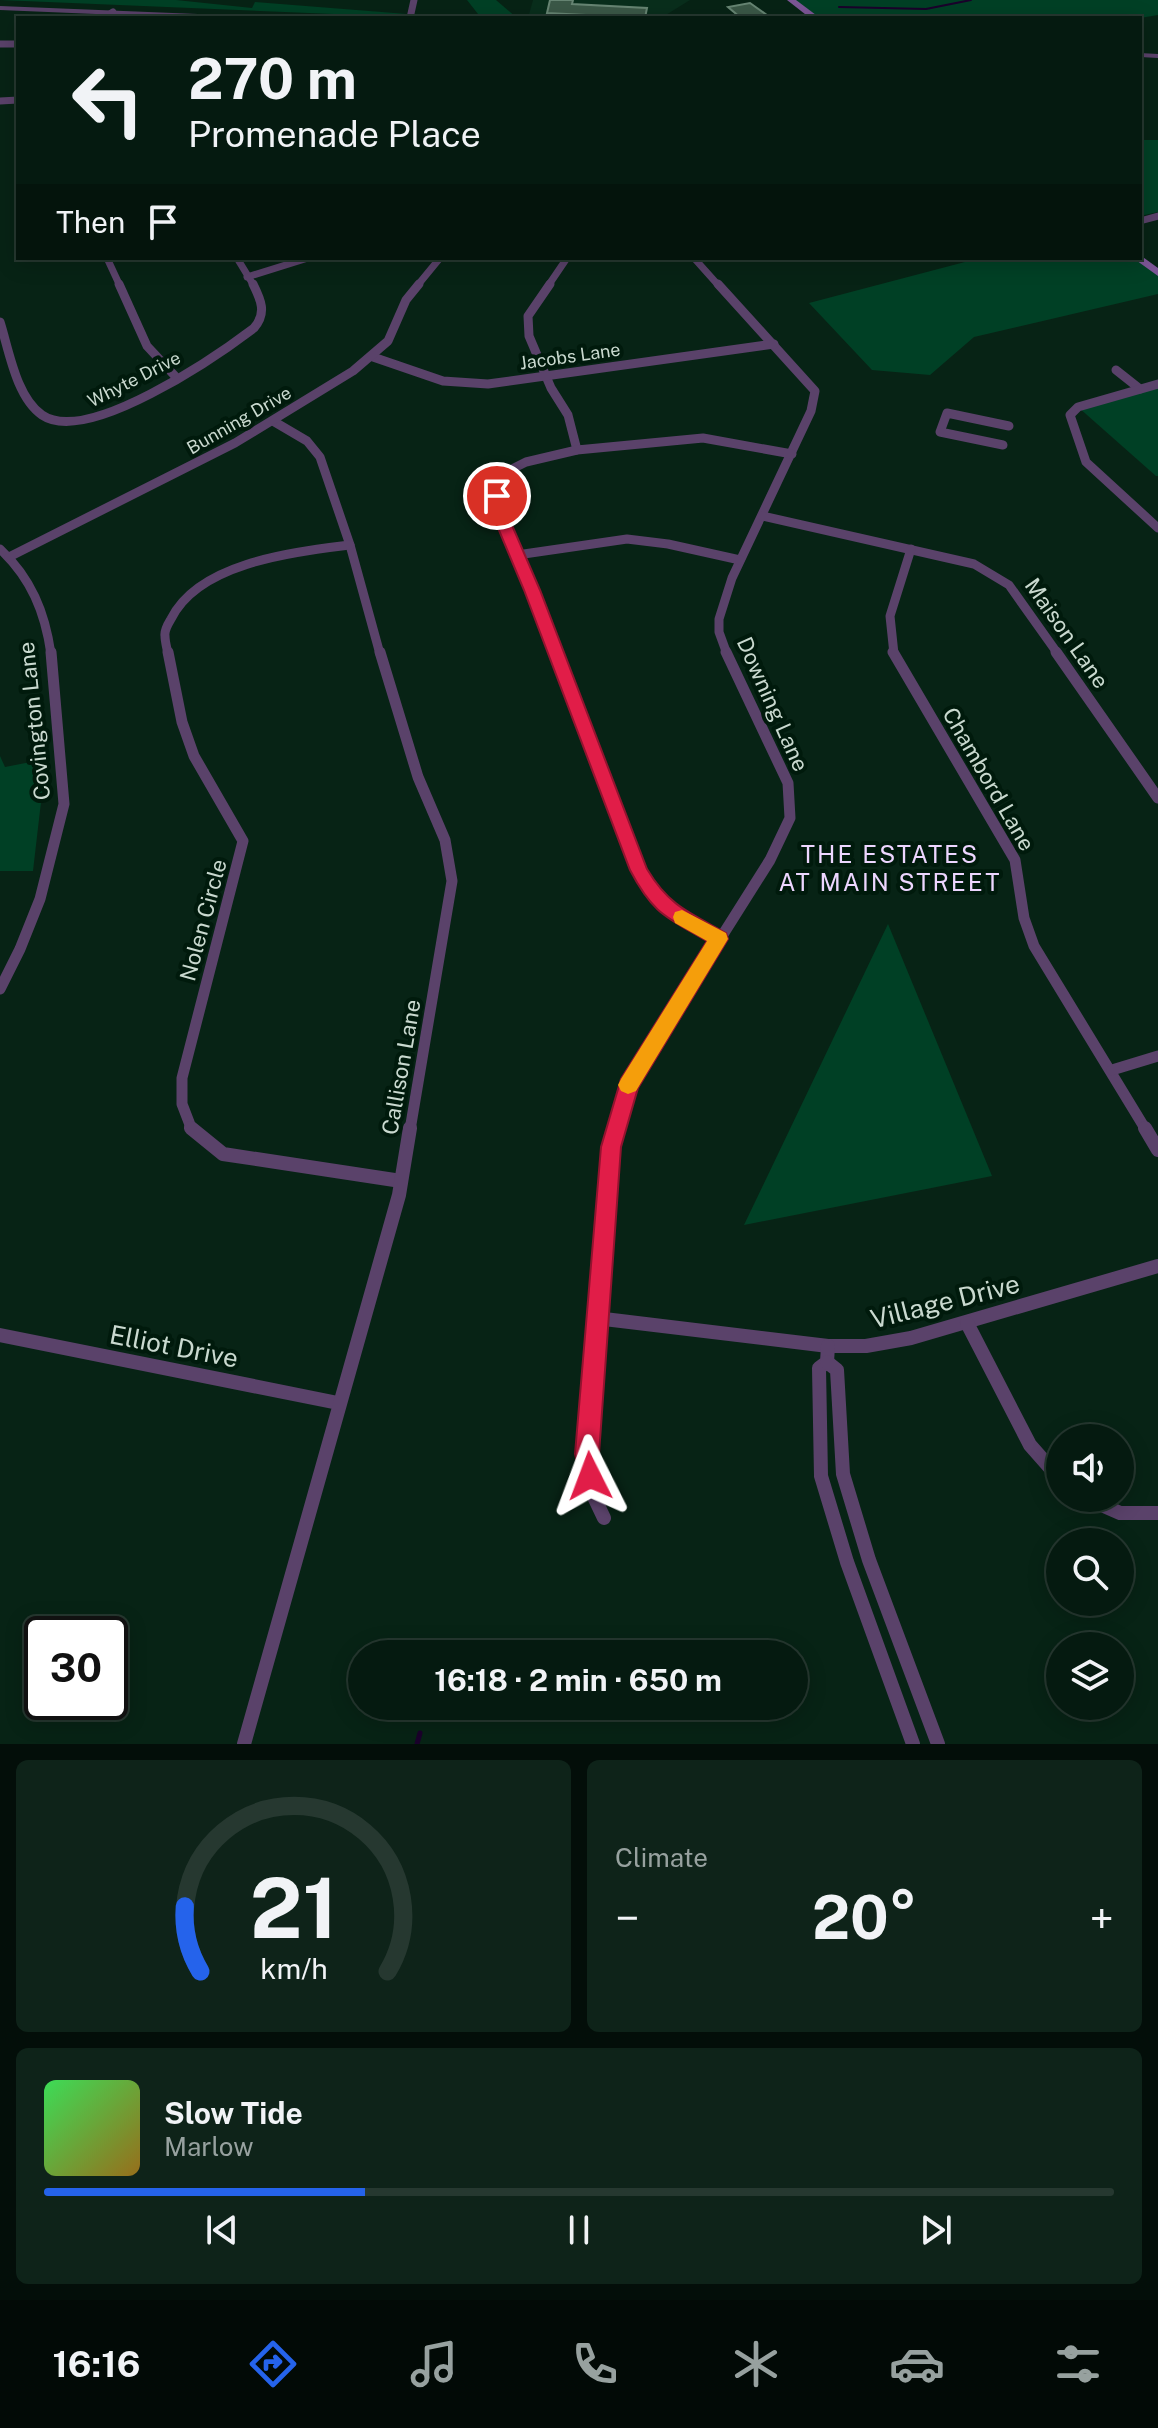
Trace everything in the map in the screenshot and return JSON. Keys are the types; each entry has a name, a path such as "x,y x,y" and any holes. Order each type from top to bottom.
{"main road":[{"path":"791,0 813,16"},
{"path":"1141,260 1158,273"}],"street":[{"path":"0,8 158,16"},
{"path":"108,260 147,346 175,376"},
{"name":"Whyte Drive","path":"0,322 28,401 40,414 58,421 101,418 237,342 260,323 263,310 238,260"},
{"path":"247,277 302,260"},
{"name":"Bunning Drive","path":"9,557 139,494 273,421 373,357 388,341 413,290 438,260"},
{"path":"566,260 528,316 529,336 546,376 568,415 577,450"},
{"name":"Downing Lane","path":"604,1518 594,1497 587,1454 611,1147 628,1085 784,836 790,809 788,783 719,632 719,619 740,560 811,411 815,391 696,260"},
{"name":"Jacobs Lane","path":"373,357 431,378 466,384 774,344"},
{"path":"1116,370 1140,389"},
{"path":"1158,384 1078,407 1070,415 1086,462 1158,528"},
{"path":"1003,445 940,432 947,413 1009,426"},
{"name":"Callison Lane","path":"244,1744 401,1181 452,881 445,840 418,777 396,711 350,545 320,457 307,441 273,421"},
{"path":"719,939 668,910 654,897 639,870 500,516 498,487 514,468 526,462 577,450 703,438 792,454"},
{"name":"Maison Lane","path":"762,516 974,564 1009,585 1158,798"},
{"path":"517,555 627,539 668,544 740,560"},
{"name":"Nolen Circle","path":"350,545 281,555 245,564 198,589 173,611 167,621 164,633 188,742 202,773 238,826 243,841 182,1078 180,1105 183,1117 200,1140 223,1154 401,1181"},
{"name":"Covington Lane","path":"0,549 26,577 41,612 51,659 64,802 45,879 11,970 0,989"},
{"name":"Chambord Lane","path":"911,549 887,621 887,639 895,658 1015,860 1024,918 1034,946 1158,1150"},
{"path":"1112,1070 1158,1056"},
{"name":"Village Drive","path":"596,1318 827,1354 967,1323 1158,1266"},
{"path":"967,1323 1030,1445 1046,1463"},
{"name":"Elliot Drive","path":"0,1335 338,1403"},
{"path":"913,1744 847,1562 821,1476 819,1368 827,1354 837,1370 843,1474 869,1560 938,1744"},
{"path":"1118,1512 1158,1513"}],"shaded area":[{"path":"0,0 176,0 252,8 255,2 407,14 382,16"},
{"path":"467,0 496,0 515,16 452,16 478,14"},
{"path":"533,0 690,0 664,16 529,16"},
{"path":"791,0 1158,0 1158,15 1142,18 987,14 813,16"},
{"path":"1142,140 1158,140 1158,212 1142,216"},
{"path":"972,260 1141,260 1158,273 1158,294 974,337 930,375 872,370 809,303"},
{"path":"1158,384 1158,476 1156,476 1078,407"},
{"path":"0,756 5,767 46,759 33,871 0,871"},
{"path":"888,924 992,1176 744,1225"}],"building":[{"path":"550,0 647,8 645,16 547,13"},
{"path":"750,3 768,16 739,16 728,7"}],"waterway":[{"path":"839,7 926,9 971,0"},
{"path":"417,1744 420,1733"}],"slow traffic":[{"path":"628,1085 719,939 682,917"}],"district":[{"name":"THE ESTATES AT MAIN STREET","path":"890,868"}],"route":[{"path":"497,496 500,516 532,590 639,870 654,897 668,910 719,939 628,1085 611,1147 587,1454 590,1476"}]}
